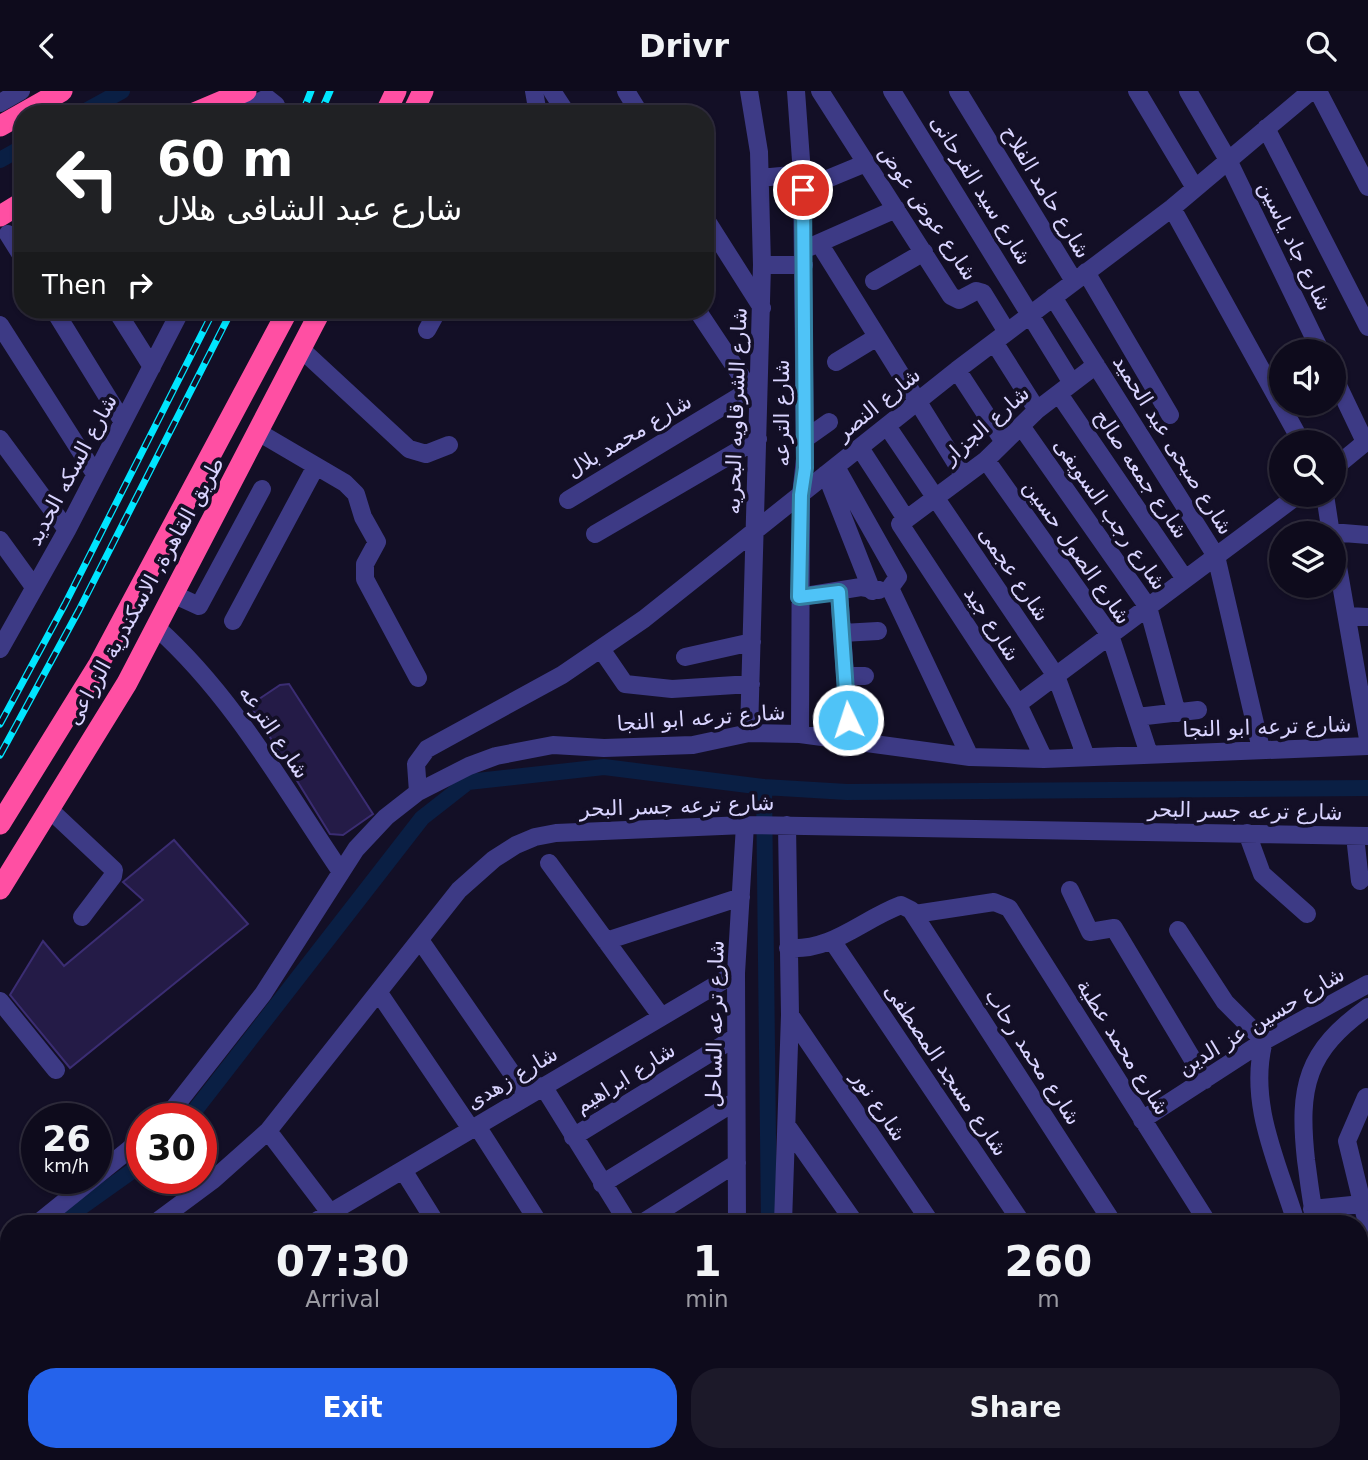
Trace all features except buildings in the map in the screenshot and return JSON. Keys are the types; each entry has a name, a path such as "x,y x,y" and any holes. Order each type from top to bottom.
{"highway":[{"path":"37,105 62,91"},
{"path":"213,105 246,91"},
{"name":"طريق القاهرة, الاسكندرية الزراعى","path":"0,824 99,664 283,319"},
{"name":"طريق القاهرة, الاسكندرية الزراعى","path":"0,889 157,628 316,319"}],"street":[{"path":"0,103 21,91"},
{"name":"شارع الشرقاويه البحريه","path":"749,91 760,179 762,265 762,308 754,397 758,439 749,733"},
{"name":"شارع الترعه","path":"796,91 809,253 805,468 801,495 799,597 800,734"},
{"name":"شارع عوض عوض","path":"820,91 955,300 976,291 983,293 1000,337"},
{"name":"شارع سيد الفرحانى","path":"892,91 1031,313 1065,389"},
{"name":"شارع حامد الفلاح","path":"958,91 1170,415"},
{"path":"1137,91 1195,188"},
{"name":"شارع جاد ياسين","path":"1188,91 1228,160 1315,339"},
{"name":"شارع النصر","path":"418,792 416,764 427,749 601,649 755,532 957,370 1172,208 1311,91"},
{"path":"1318,91 1368,187"},
{"path":"250,105 263,98 272,105"},
{"path":"1266,128 1368,327"},
{"path":"760,179 802,182 866,163"},
{"path":"1172,208 1295,430"},
{"path":"762,265 809,253 896,209"},
{"path":"714,232 762,308"},
{"path":"874,281 924,252"},
{"path":"809,253 877,337 964,476"},
{"name":"شارع صبحى عبد الحميد","path":"1053,297 1216,556 1261,749"},
{"path":"60,319 123,422"},
{"path":"122,319 152,366"},
{"name":"شارع السكه الحديد","path":"0,649 67,530 176,319"},
{"path":"427,330 433,319"},
{"path":"703,319 754,397"},
{"path":"0,325 95,474"},
{"path":"836,362 877,337"},
{"path":"1000,337 1037,410"},
{"path":"301,349 409,449 426,454 450,445"},
{"name":"شارع الجزار","path":"906,519 986,460 1037,410 1096,365"},
{"path":"957,370 1004,442"},
{"name":"شارع جمعه صالح","path":"1065,389 1185,579"},
{"name":"شارع محمد بلال","path":"568,500 754,397"},
{"path":"1346,406 1364,449 1346,460"},
{"path":"805,439 829,422"},
{"name":"شارع عجمى","path":"887,426 1056,675 1086,757"},
{"name":"شارع رجب السويفى","path":"1021,426 1148,607 1177,713"},
{"path":"258,432 345,483 356,494 363,517 377,541 365,564 365,579 418,678"},
{"path":"0,439 67,530"},
{"path":"595,534 758,439"},
{"path":"860,447 906,519"},
{"name":"شارع الصول حسين","path":"986,460 1110,635 1149,754"},
{"path":"233,621 316,466"},
{"path":"799,597 861,587 881,590 899,579 879,542 831,470"},
{"path":"831,470 858,555 881,590 970,757"},
{"path":"175,595 199,606 262,489"},
{"path":"1017,704 1282,507"},
{"name":"شارع جيد","path":"906,519 900,527 1017,704 1044,759"},
{"path":"1346,536 1368,535"},
{"path":"0,540 34,587"},
{"path":"858,555 879,542"},
{"path":"839,592 850,741"},
{"path":"1344,598 1368,739"},
{"path":"1347,616 1368,617"},
{"name":"شارع الترعه","path":"157,628 195,664 223,697 341,872"},
{"path":"842,633 878,631"},
{"path":"685,657 752,642"},
{"path":"601,649 625,684 672,689 751,684"},
{"path":"845,676 865,676"},
{"path":"1137,717 1198,710"},
{"name":"شارع ترعه ابو النجا","path":"178,1103 263,994 356,849 386,817 418,792 469,765 524,748 553,745 667,747 693,745 749,733 800,734 970,757 1044,759 1368,746"},
{"path":"49,809 114,870 113,876 82,917"},
{"name":"شارع ترعه جسر البحر","path":"166,1215 213,1180 268,1131 475,875 516,845 535,837 556,833 745,825 1362,836"},
{"name":"شارع ترعه الساحل","path":"737,1215 736,973 745,825"},
{"path":"783,1215 790,1015 787,825"},
{"path":"1247,834 1262,874 1307,914"},
{"path":"1360,881 1362,836"},
{"path":"549,863 661,1016"},
{"path":"1070,890 1090,932 1114,928 1205,1080"},
{"path":"606,941 741,897"},
{"name":"شارع محمد عطية","path":"915,914 994,902 1005,905 1203,1215"},
{"path":"788,948 808,949 833,942 901,905 915,914"},
{"name":"شارع محمد رحاب","path":"915,914 1108,1215"},
{"path":"1178,930 1225,1002 1264,1041 1258,1061 1259,1102 1286,1215"},
{"path":"420,940 573,1137 623,1215"},
{"name":"شارع مسجد المصطفى","path":"833,942 1017,1215"},
{"name":"شارع زهدى","path":"338,1215 403,1170 736,973"},
{"name":"شارع حسين عز الدين","path":"1142,1120 1264,1041 1368,984"},
{"path":"379,993 533,1215"},
{"path":"0,1001 56,1070"},
{"path":"1362,1204 1313,1213 1301,1116 1303,1094 1320,1054 1333,1037 1368,1007"},
{"name":"شارع نور","path":"790,1015 926,1215"},
{"name":"شارع ابراهيم","path":"573,1137 736,1037"},
{"path":"1365,1215 1347,1142 1366,1097"},
{"path":"602,1184 736,1101"},
{"path":"787,1126 849,1215"},
{"path":"268,1131 332,1215"},
{"path":"48,1215 126,1152"},
{"path":"655,1215 737,1163"},
{"path":"403,1170 431,1215"}],"waterway":[{"path":"96,105 122,91"},
{"path":"0,160 14,152"},
{"path":"201,1103 422,818 468,782 604,767 764,787 847,792 1368,788"},
{"path":"764,787 769,1215"},
{"path":"70,1215 126,1175"}],"railway":[{"path":"306,105 311,91"},
{"path":"324,105 330,91"},
{"path":"0,724 65,604 209,319"},
{"path":"0,755 79,610 227,319"}],"route":[{"path":"803,190 805,468 801,495 799,597 839,592 848,720"}]}
